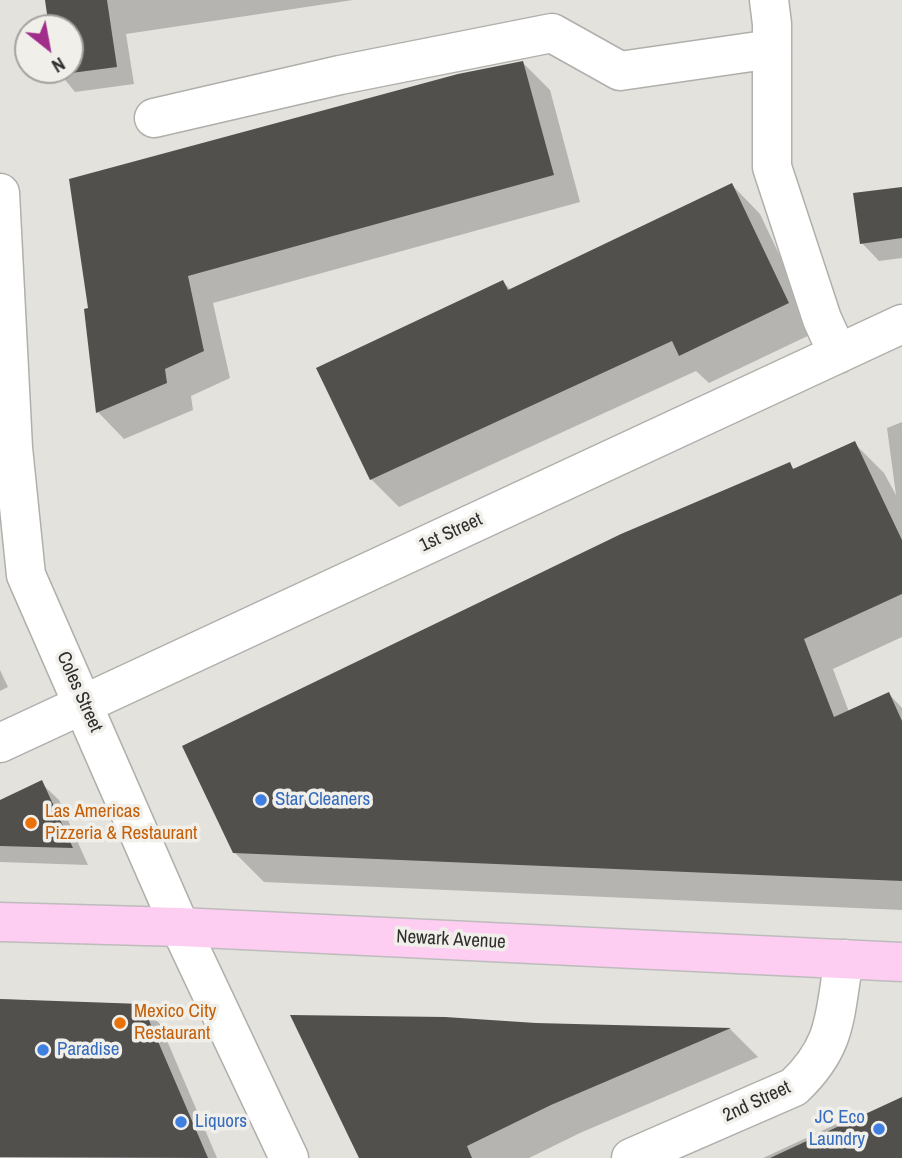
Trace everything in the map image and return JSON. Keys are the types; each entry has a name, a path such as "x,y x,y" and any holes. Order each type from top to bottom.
{"main road":[{"name":"Newark Avenue","path":"0,922 180,927 902,962"}],"street":[{"path":"769,0 772,49 772,167 822,319 838,354"},
{"path":"154,118 340,75 552,33 620,71 772,49"},
{"name":"Coles Street","path":"1,209 13,448 26,575 180,927 289,1158"},
{"name":"1st Street","path":"0,743 902,324"},
{"name":"2nd Street","path":"631,1158 794,1087 814,1068 829,1043 845,959"}],"building":[{"path":"45,0 107,0 117,67 84,71 84,14 47,14"},
{"path":"523,61 554,175 188,276 204,351 165,369 167,383 96,413 84,309 88,308 69,179 458,74"},
{"path":"732,183 789,303 679,356 672,341 370,480 316,368 503,280 508,290"},
{"path":"902,187 902,238 860,244 853,193"},
{"path":"855,441 902,540 902,594 804,639 834,717 889,692 902,721 902,881 233,853 182,746 621,534 790,462 793,469"},
{"name":"Las Americas Pizzeria & Restaurant","path":"42,780 73,848 0,846 0,800"},
{"path":"0,999 142,1004 208,1158 0,1157"},
{"path":"290,1015 445,1017 536,1023 731,1028 551,1105 467,1146 472,1158 359,1158"},
{"path":"902,1097 902,1158 770,1158"}],"place":[{"name":"Star Cleaners","path":"261,800"},
{"name":"Las Americas Pizzeria & Restaurant","path":"31,823"},
{"name":"Mexico City Restaurant","path":"120,1023"},
{"name":"Paradise","path":"43,1050"},
{"name":"Liquors","path":"181,1122"},
{"name":"JC Eco Laundry","path":"879,1129"}]}
